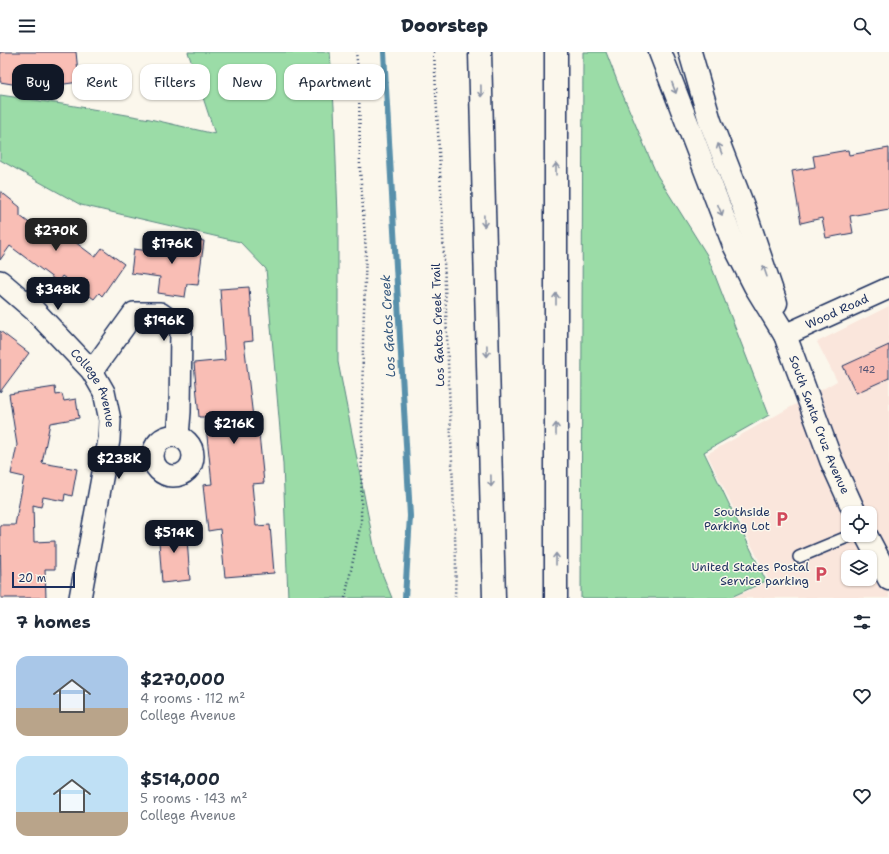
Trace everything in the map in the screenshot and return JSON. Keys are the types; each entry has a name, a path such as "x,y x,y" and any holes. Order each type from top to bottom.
{"main road":[{"path":"480,52 494,598"},
{"path":"556,52 556,598"},
{"path":"660,52 734,245 754,286 785,335"},
{"path":"690,52 710,121 743,206 780,315 785,335"},
{"name":"South Santa Cruz Avenue","path":"785,335 831,460 852,506"},
{"path":"870,542 889,579"}],"street":[{"name":"College Avenue","path":"0,281 35,311 92,371 104,392 110,420 105,460 80,598"},
{"name":"Wood Road","path":"785,335 889,288"},
{"path":"92,371 134,314 160,313 180,328 180,412 178,436"}],"lane":[{"path":"799,557 841,540"}],"path":[{"path":"345,598 361,523 363,339 366,251 360,169 359,78 356,52"},
{"name":"Los Gatos Creek Trail","path":"434,52 456,546 455,598"}],"shaded area":[{"path":"889,306 889,598 732,598 769,581 707,454 837,381 817,342"}],"green space":[{"path":"188,52 330,52 331,64 284,64 284,100 333,100 338,216 338,362 377,561 392,598 288,598 283,464 266,269 240,242 81,205 0,160 0,95 12,97 12,100 34,100 150,119 215,134 204,100 210,100 210,64 192,64"},
{"path":"583,52 606,52 657,175 707,255 769,415 704,452 766,581 729,598 581,598"}],"building":[{"path":"0,52 76,52 77,64 72,64 72,83 64,84 64,64 12,64 12,84 0,82"},
{"path":"889,148 889,209 850,216 853,233 826,238 822,218 801,223 792,171 815,167 813,156 848,150 849,155"},
{"path":"0,191 20,207 20,216 40,231 47,221 95,257 102,248 124,264 102,296 99,293 94,299 62,276 58,282 10,246 0,260"},
{"path":"167,236 204,241 198,285 187,284 185,297 158,293 160,277 131,273 134,249 165,253"},
{"path":"249,287 253,341 244,342 255,434 259,434 264,483 252,484 256,526 270,525 274,573 225,577 220,529 208,531 203,485 212,484 205,417 199,417 194,363 225,360 220,289"},
{"path":"0,331 29,353 0,392"},
{"path":"889,345 889,378 856,393 843,366"},
{"path":"55,387 56,395 62,394 64,401 76,399 79,418 50,423 42,463 77,469 72,496 65,494 64,501 43,497 41,507 33,505 34,542 55,541 55,569 45,569 46,598 1,598 0,525 15,525 24,477 11,474 17,445 9,394"},
{"path":"186,525 190,580 162,583 158,527"}],"waterway":[{"name":"Los Gatos Creek","path":"384,52 410,516 405,598"}],"place":[{"name":"Southside Parking Lot","path":"782,519"},
{"name":"United States Postal Service parking","path":"821,574"}]}
